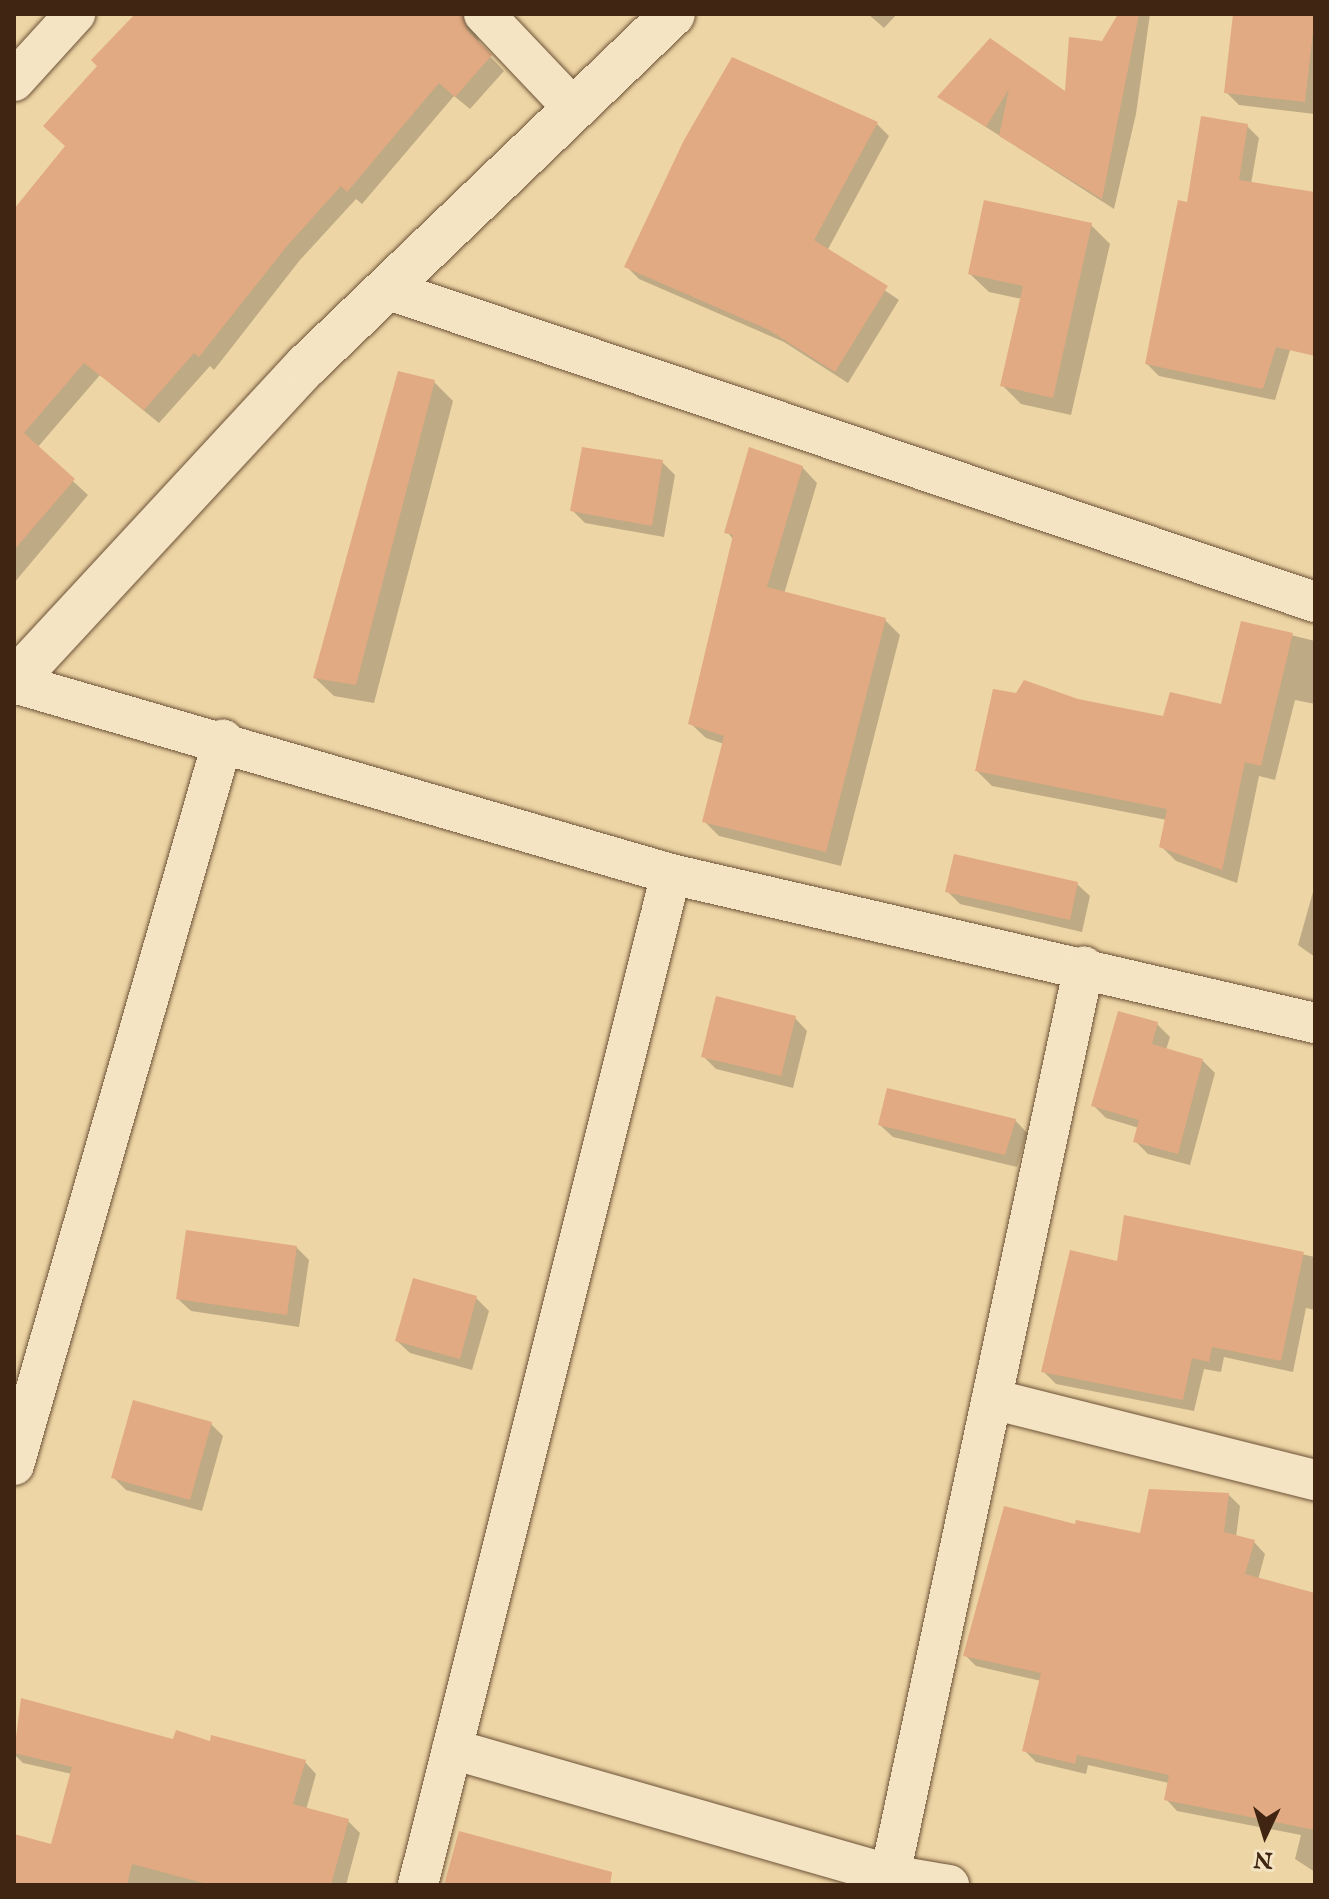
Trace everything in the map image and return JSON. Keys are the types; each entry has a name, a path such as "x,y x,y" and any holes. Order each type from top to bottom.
{"street":[{"path":"14,81 75,14"},
{"path":"484,14 574,109"},
{"path":"673,14 307,365 14,682 223,740 671,874 1084,966 1315,1023"},
{"path":"386,289 1315,602"},
{"path":"14,1465 223,740"},
{"path":"418,1885 671,874"},
{"path":"890,1875 1084,966"},
{"path":"992,1399 1315,1480"},
{"path":"452,1749 890,1875 949,1885"}],"building":[{"path":"135,14 462,14 467,30 492,55 455,97 439,83 347,192 341,186 287,246 199,357 194,353 144,410 84,363 24,433 75,479 14,550 14,209 65,146 43,126 97,66 91,60"},
{"path":"1118,14 1139,14 1102,199 999,136 1009,89 986,127 937,97 990,38 1065,91 1069,37 1102,41"},
{"path":"1233,14 1315,14 1305,102 1224,93"},
{"path":"732,57 878,122 814,240 888,286 835,372 769,330 624,267 684,140"},
{"path":"1201,116 1248,124 1239,180 1315,192 1315,356 1276,347 1263,389 1145,364 1178,200 1187,202"},
{"path":"984,200 1092,223 1053,398 1000,386 1023,286 968,274"},
{"path":"398,371 435,380 356,685 313,678"},
{"path":"582,447 663,460 652,526 570,511"},
{"path":"749,447 803,466 767,587 886,618 826,852 702,822 724,736 688,724 733,535 724,533"},
{"path":"1241,621 1293,633 1261,766 1245,762 1222,870 1159,847 1167,809 975,771 993,689 1016,693 1024,680 1078,699 1163,716 1170,692 1221,704"},
{"path":"954,854 1078,882 1070,920 945,892"},
{"path":"716,996 796,1016 781,1076 701,1057"},
{"path":"1118,1011 1158,1022 1152,1044 1203,1059 1178,1154 1133,1142 1139,1120 1091,1106"},
{"path":"887,1088 1016,1119 1005,1155 878,1125"},
{"path":"1124,1215 1304,1252 1281,1361 1212,1347 1209,1362 1192,1358 1183,1400 1041,1372 1070,1250 1117,1261"},
{"path":"186,1230 297,1246 287,1315 176,1299"},
{"path":"413,1278 477,1296 460,1359 395,1341"},
{"path":"133,1400 212,1422 190,1500 111,1478"},
{"path":"1149,1489 1229,1493 1224,1532 1255,1540 1245,1574 1315,1593 1315,1830 1164,1800 1169,1775 1077,1755 1075,1764 1022,1751 1041,1673 963,1656 1004,1506 1075,1524 1076,1520 1140,1533"},
{"path":"21,1698 173,1739 176,1730 210,1741 211,1735 306,1760 293,1804 349,1819 331,1885 211,1885 132,1864 127,1885 14,1885 14,1834 51,1844 72,1767 14,1753"},
{"path":"459,1831 612,1872 610,1885 444,1885"}]}
